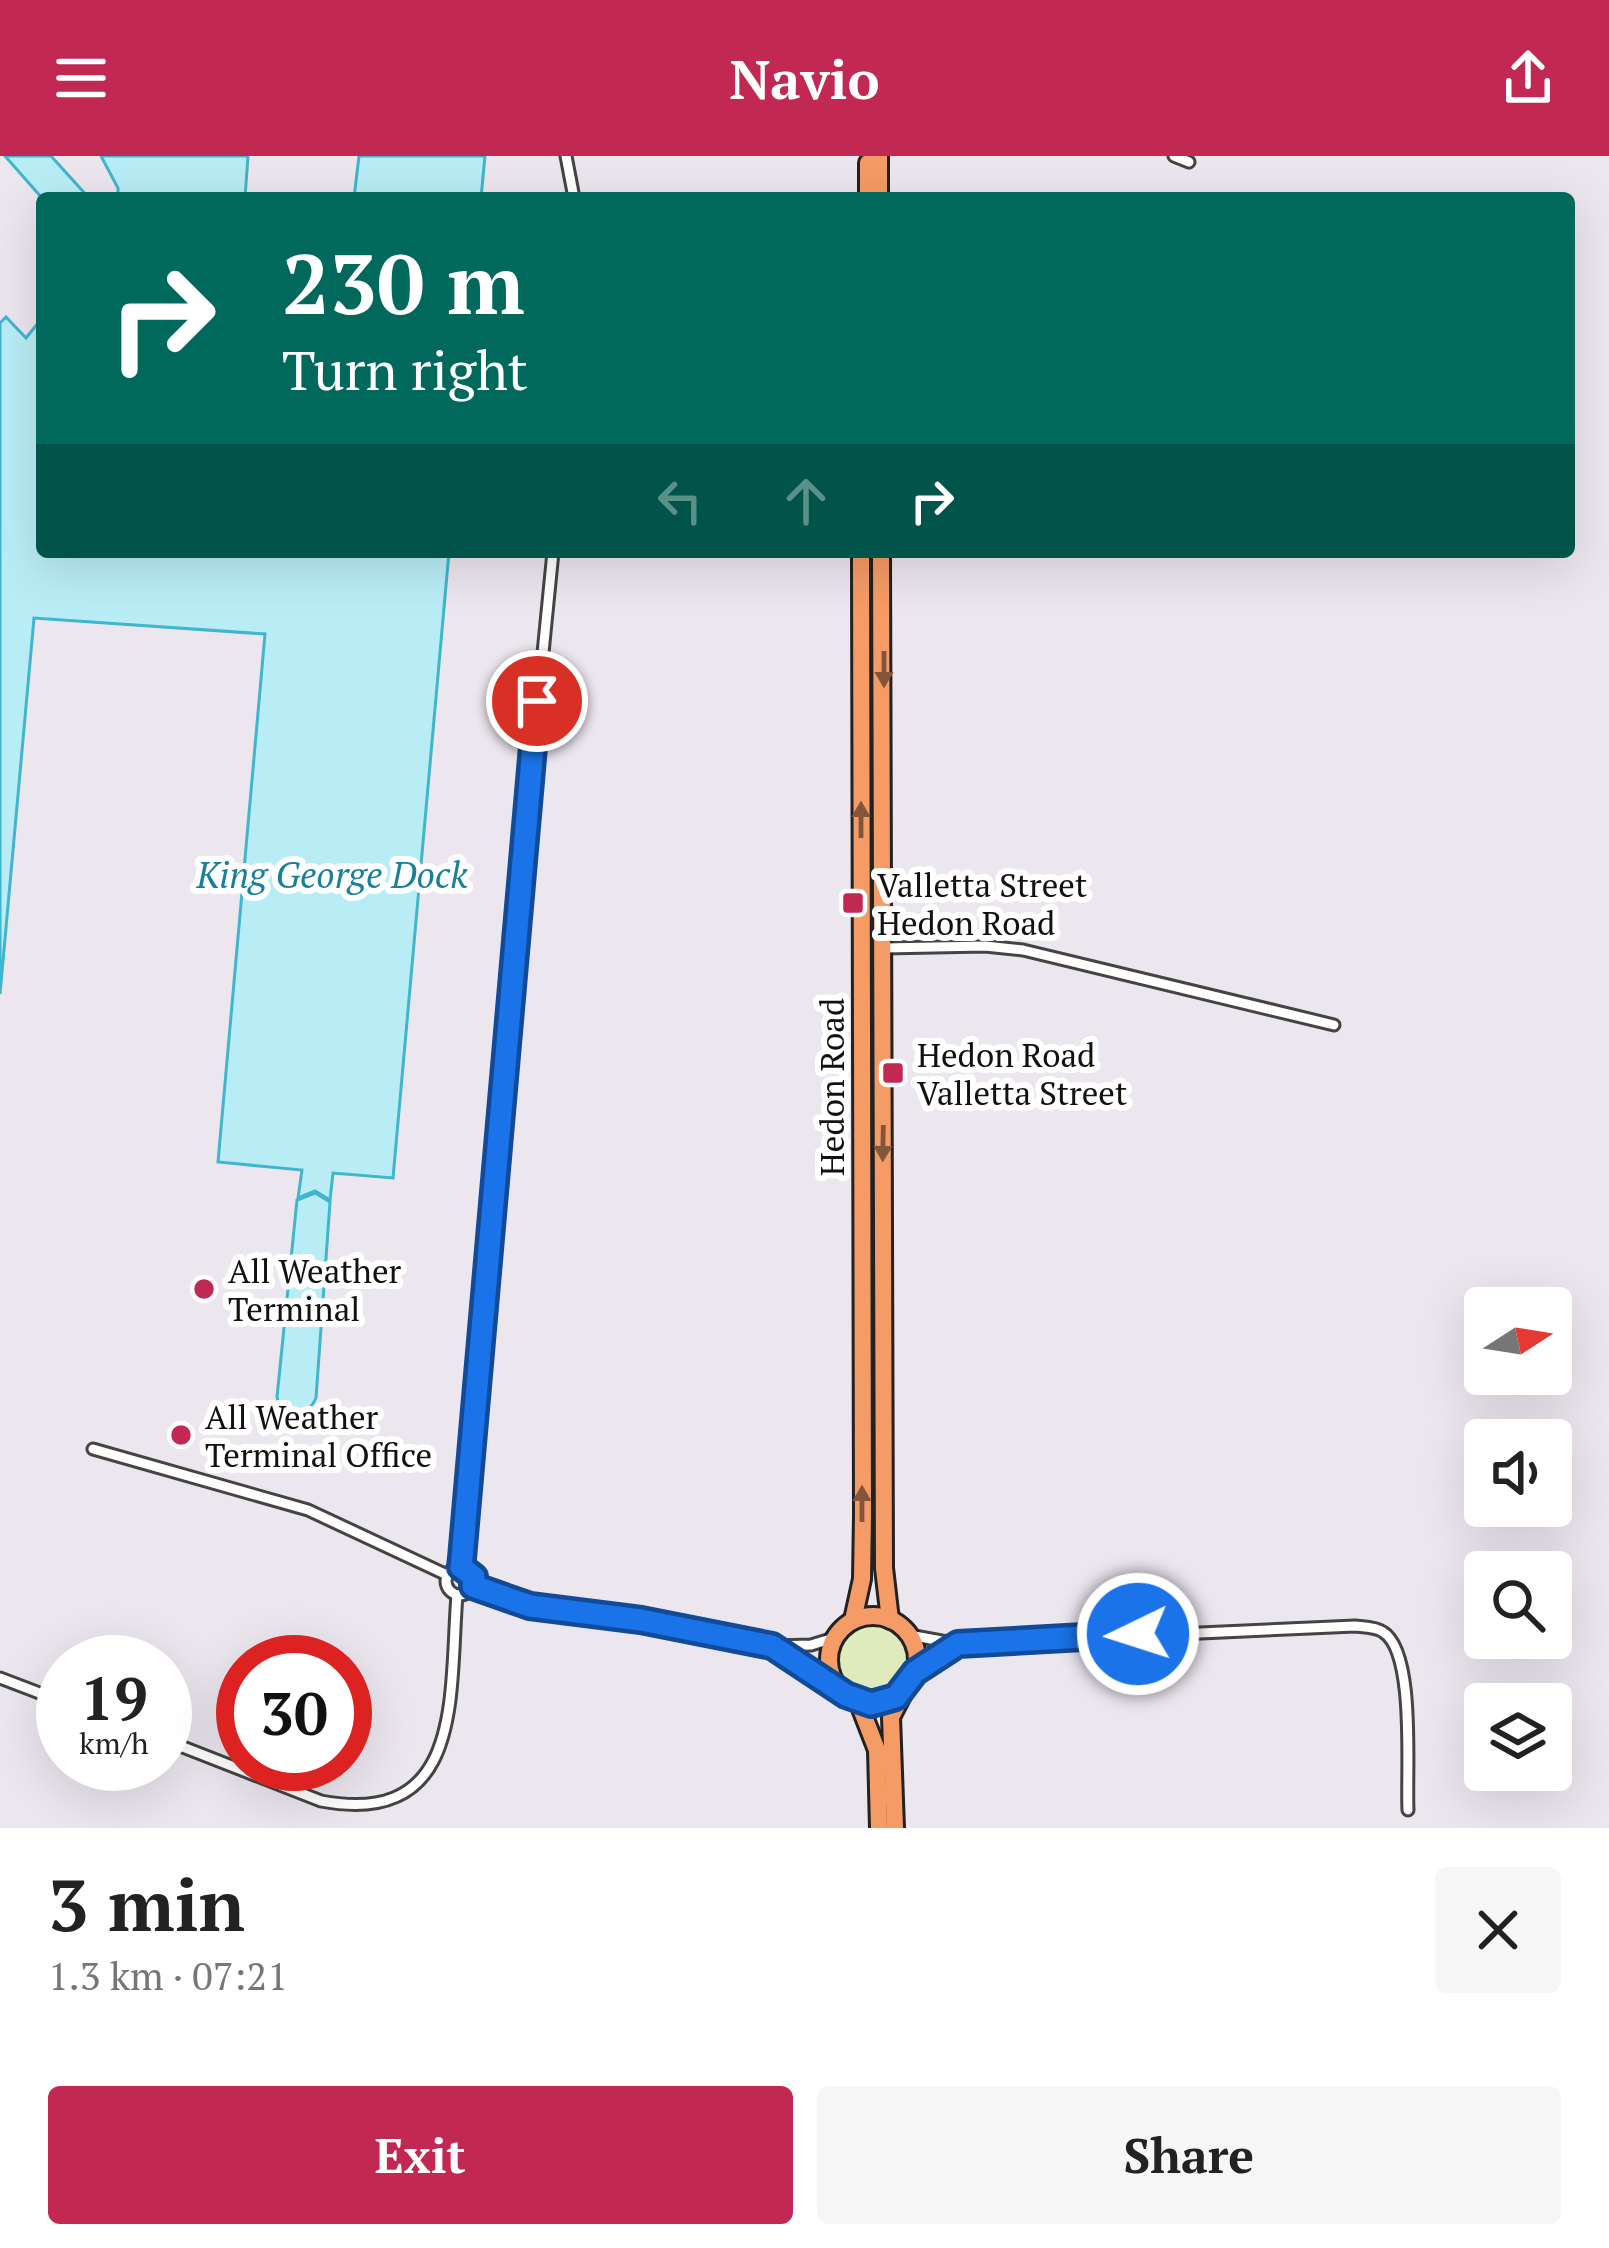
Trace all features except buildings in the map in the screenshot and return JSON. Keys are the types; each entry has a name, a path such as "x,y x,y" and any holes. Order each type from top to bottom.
{"highway":[{"path":"868,156 868,192"},
{"path":"879,156 879,192"},
{"name":"Hedon Road","path":"854,1620 862,1579 863,1515 861,558"},
{"name":"Hedon Road","path":"881,558 884,1546 890,1619"},
{"path":"880,1828 877,1750 858,1701 837,1685 829,1662 834,1638 866,1616 890,1619 909,1635 914,1647 910,1680 891,1717 895,1828"},
{"path":"858,1701 884,1702 910,1680"}],"street":[{"path":"566,156 573,192"},
{"path":"1174,156 1189,162"},
{"path":"461,1567 501,1079 552,558"},
{"path":"884,948 1023,950 1334,1025"},
{"path":"94,1448 308,1510 447,1575"},
{"path":"447,1575 461,1567"},
{"path":"447,1575 447,1588 458,1595 467,1593 473,1586 472,1574 461,1567"},
{"path":"473,1586 530,1606 641,1620 772,1646 811,1645 834,1638"},
{"path":"192,1751 321,1801 346,1806 392,1802 413,1789 435,1762 446,1731 458,1595"},
{"path":"909,1635 958,1644 1355,1626 1382,1630 1396,1646 1402,1669 1408,1810"},
{"path":"910,1680 958,1644"},
{"path":"772,1646 837,1685"},
{"path":"0,1678 36,1692"}],"shaded area":[{"path":"0,156 1609,156 1609,1828 0,1828"}],"green space":[{"path":"872,1626 897,1636 907,1661 897,1686 872,1696 847,1686 837,1661 847,1636"}],"water":[{"path":"5,156 51,156 84,192 37,192"},
{"path":"101,156 248,156 245,192 118,192"},
{"path":"359,156 485,156 482,192 355,192"},
{"name":"King George Dock","path":"6,317 26,338 36,326 36,558 448,558 393,1178 333,1173 330,1200 315,1191 298,1198 302,1170 218,1162 265,634 34,618 0,994 0,323"},
{"path":"315,1193 330,1202 316,1398 306,1411 291,1414 280,1410 277,1397 297,1200"}],"place":[{"name":"Valletta Street Hedon Road","path":"853,903"},
{"name":"Hedon Road Valletta Street","path":"893,1073"},
{"name":"All Weather Terminal","path":"204,1289"},
{"name":"All Weather Terminal Office","path":"181,1435"}],"route":[{"path":"537,701 461,1567 474,1577 473,1586 530,1606 641,1620 772,1646 846,1695 871,1704 896,1697 915,1672 958,1644 1138,1634"}]}
